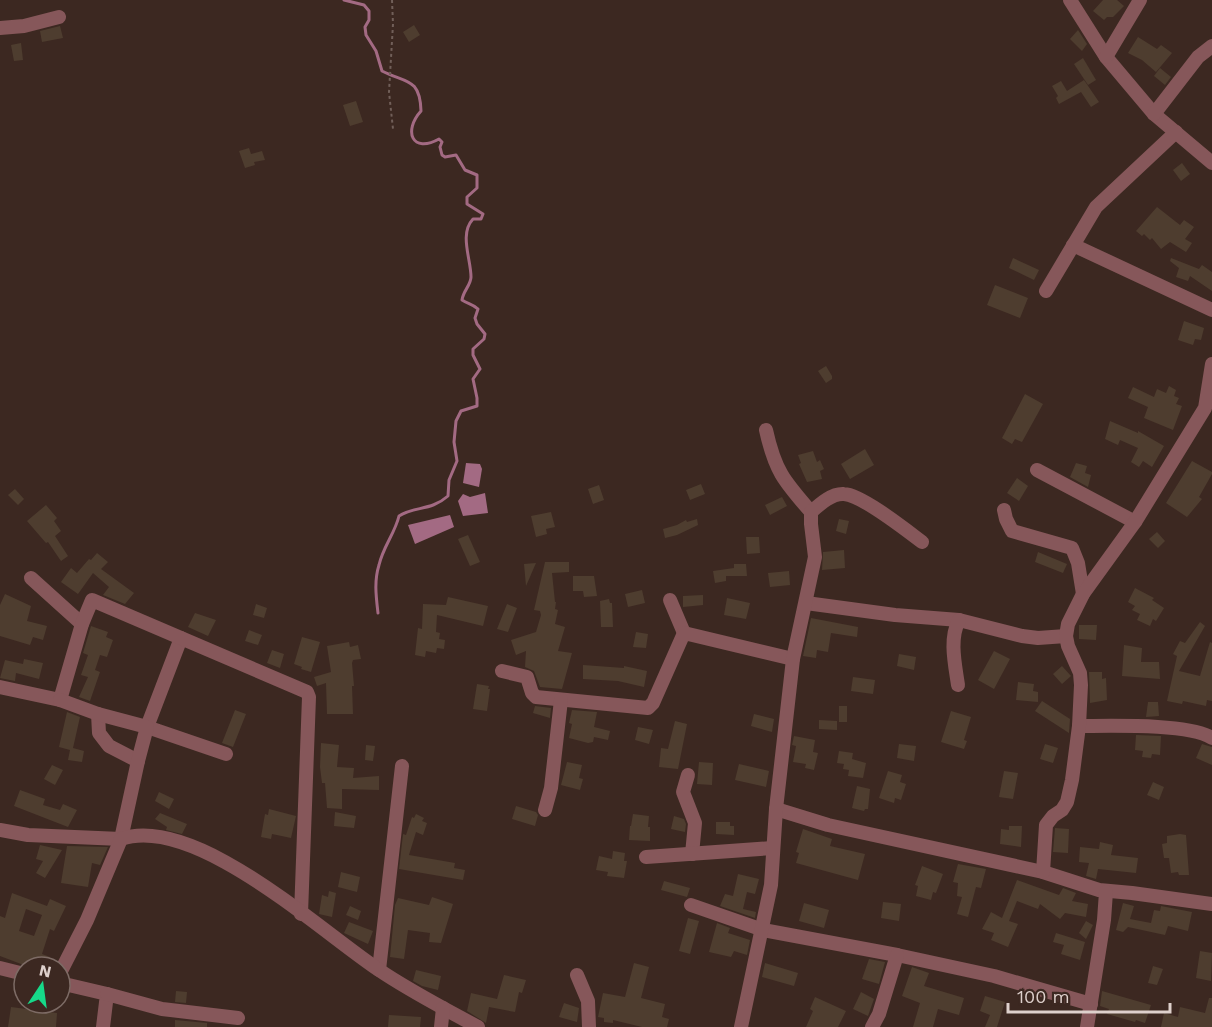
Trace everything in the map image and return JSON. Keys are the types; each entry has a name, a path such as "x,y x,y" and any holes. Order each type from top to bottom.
{"street":[{"path":"1070,0 1106,57 1154,114 1212,163"},
{"path":"1106,57 1140,0"},
{"path":"0,28 24,26 59,17"},
{"path":"1154,114 1198,57 1212,46"},
{"path":"1046,291 1096,207 1176,132"},
{"path":"1073,244 1212,310"},
{"path":"1043,872 1046,825 1062,810 1066,802 1072,780 1079,726 1080,673 1066,636 1068,624 1083,594 1135,522 1204,408 1212,364"},
{"path":"741,1027 771,885 776,809 794,659 814,557 811,512 785,483 772,457 766,430"},
{"path":"1037,470 1135,522"},
{"path":"811,512 819,504 844,494 860,499 922,542"},
{"path":"1004,510 1012,531 1072,548 1078,563 1083,594"},
{"path":"31,578 82,624"},
{"path":"60,700 82,624 92,600 307,692 309,698 301,914"},
{"path":"502,671 527,677 532,693 536,697 648,708 653,703 684,633 670,600"},
{"path":"806,603 895,615 958,620 1022,636 1038,638 1066,636"},
{"path":"958,620 954,629 953,651 958,685"},
{"path":"684,633 794,659"},
{"path":"69,955 87,920 121,839 147,727 181,638"},
{"path":"0,687 60,700 226,754"},
{"path":"545,810 551,788 561,700"},
{"path":"98,714 99,733 109,746 138,761"},
{"path":"1079,726 1147,726 1191,731 1212,738"},
{"path":"379,970 402,766"},
{"path":"688,774 683,792 685,801 694,815 692,854"},
{"path":"776,809 828,825 1043,872 1106,892 1132,893 1212,904"},
{"path":"0,830 28,835 121,839 151,835 216,856 250,876 379,970 478,1027"},
{"path":"646,857 773,848"},
{"path":"1092,1026 1091,1004 1104,921 1106,892"},
{"path":"692,905 763,930 994,976 1091,1004"},
{"path":"872,1027 879,1014 897,955"},
{"path":"577,975 588,1001 589,1027"},
{"path":"72,986 162,1009 238,1018"},
{"path":"103,1027 107,994"},
{"path":"441,1027 443,1008"}],"path":[{"path":"392,0 389,92 393,129"}],"shaded area":[{"path":"466,463 480,464 482,469 479,487 463,483"},
{"path":"485,493 488,513 463,516 458,501 463,494 470,497"},
{"path":"450,515 454,527 415,544 408,525"}],"building":[{"path":"1103,0 1117,0 1124,6 1113,17 1107,17 1104,20 1093,11"},
{"path":"414,25 420,35 409,42 403,32"},
{"path":"60,26 63,38 42,42 40,31"},
{"path":"1078,30 1087,44 1082,51 1070,39"},
{"path":"1138,37 1157,49 1161,45 1172,53 1156,72 1142,60 1128,53"},
{"path":"21,43 23,60 14,61 11,45"},
{"path":"1083,58 1096,80 1088,85 1074,64"},
{"path":"1160,68 1171,77 1165,85 1154,76"},
{"path":"1084,80 1099,102 1091,107 1081,92 1059,104 1056,98 1058,96 1052,86 1061,81 1067,91"},
{"path":"356,101 363,122 350,126 343,105"},
{"path":"249,148 251,154 262,151 265,160 254,162 255,165 245,168 239,151"},
{"path":"1182,163 1190,174 1181,181 1173,170"},
{"path":"1157,207 1180,225 1184,220 1194,227 1185,239 1192,243 1186,252 1170,242 1161,249 1152,238 1150,240 1144,234 1142,236 1136,231"},
{"path":"1013,258 1039,270 1034,280 1009,268"},
{"path":"1171,258 1199,269 1202,265 1212,272 1212,291 1190,276 1188,281 1176,277 1179,268 1170,261"},
{"path":"995,285 1028,298 1020,318 987,305"},
{"path":"1184,321 1204,328 1201,340 1195,339 1193,345 1178,340"},
{"path":"826,366 832,379 826,383 818,371"},
{"path":"1169,386 1176,390 1174,396 1179,398 1176,404 1182,406 1173,430 1144,418 1148,407 1128,398 1133,387 1154,397 1157,389 1166,393"},
{"path":"1025,394 1043,404 1022,442 1015,439 1012,444 1002,438"},
{"path":"1110,421 1138,433 1138,431 1164,446 1152,467 1143,461 1139,467 1131,462 1138,448 1120,440 1118,445 1105,439"},
{"path":"865,449 874,465 850,479 841,464"},
{"path":"813,451 817,462 820,460 824,469 820,471 822,479 807,482 799,464 801,463 798,455"},
{"path":"1192,461 1212,474 1199,497 1202,499 1187,517 1166,503"},
{"path":"1076,463 1087,466 1085,473 1091,475 1088,487 1070,477"},
{"path":"1017,478 1028,486 1019,501 1007,493"},
{"path":"701,484 705,494 690,500 686,490"},
{"path":"599,485 604,500 593,504 588,489"},
{"path":"15,489 24,499 18,505 8,495"},
{"path":"782,497 787,506 770,515 765,505"},
{"path":"46,505 57,518 54,521 61,531 55,536 68,556 61,561 48,542 46,543 27,521"},
{"path":"551,512 555,527 546,529 547,534 536,537 531,516"},
{"path":"697,519 698,525 665,538 663,529 686,520 687,522"},
{"path":"839,519 849,521 846,534 836,531"},
{"path":"1157,532 1165,541 1158,548 1149,539"},
{"path":"468,535 480,562 470,566 458,539"},
{"path":"746,537 759,537 760,553 747,554"},
{"path":"844,550 845,568 822,570 823,552"},
{"path":"1038,552 1067,564 1063,573 1035,562"},
{"path":"97,553 108,562 101,569 134,593 125,604 103,595 109,587 93,573 78,594 61,582 71,568 77,573"},
{"path":"545,562 569,562 569,572 552,573 555,609 558,610 555,624 565,627 558,651 572,653 562,689 540,687 534,671 525,667 526,651 516,655 511,640 536,632 541,615 540,611 534,610"},
{"path":"536,563 526,586 524,564"},
{"path":"734,564 746,564 747,576 726,576 726,581 715,583 713,571 734,568"},
{"path":"789,571 790,585 770,587 768,573"},
{"path":"573,576 594,576 597,596 584,597 583,591 573,591"},
{"path":"1135,588 1154,598 1152,600 1164,608 1156,621 1153,619 1150,626 1137,620 1140,614 1132,610 1135,606 1128,602"},
{"path":"642,590 645,603 628,607 625,594"},
{"path":"5,594 31,606 27,621 47,626 43,640 33,637 30,645 0,636 0,605"},
{"path":"703,595 703,605 683,607 683,596"},
{"path":"448,597 488,606 483,626 437,615 436,632 440,633 439,639 445,640 444,649 437,648 436,653 426,651 425,657 415,655 418,628 422,629 423,604 446,605"},
{"path":"727,598 750,603 746,619 724,615"},
{"path":"609,599 612,603 613,627 601,627 600,601"},
{"path":"256,604 267,608 264,618 253,615"},
{"path":"507,604 517,608 508,632 497,629"},
{"path":"195,613 216,620 208,636 188,627"},
{"path":"811,618 858,627 857,637 831,633 828,652 817,650 816,658 803,656"},
{"path":"1200,622 1205,626 1179,671 1200,676 1210,642 1212,643 1212,701 1207,700 1206,706 1183,701 1182,704 1167,701 1177,656 1173,654 1180,641 1185,643"},
{"path":"1079,625 1097,625 1096,640 1079,639"},
{"path":"91,626 108,632 106,637 113,640 107,657 100,655 95,670 100,672 90,701 79,697 88,677 81,675 88,655 83,653"},
{"path":"249,630 262,635 258,645 245,641"},
{"path":"636,632 648,634 646,648 633,647"},
{"path":"302,637 320,642 311,672 294,664"},
{"path":"349,642 350,647 358,645 361,659 353,660 352,663 353,714 327,714 326,683 317,686 314,677 331,672 327,646"},
{"path":"1124,645 1142,648 1141,662 1159,662 1160,679 1122,676"},
{"path":"272,650 284,654 280,668 267,663"},
{"path":"994,651 1010,659 994,689 978,680"},
{"path":"899,654 916,657 914,670 897,666"},
{"path":"24,659 43,663 39,679 16,673 15,681 0,678 5,660 23,664"},
{"path":"583,665 624,668 624,666 647,671 644,687 618,681 583,679"},
{"path":"1062,666 1071,676 1062,684 1053,674"},
{"path":"1089,672 1102,672 1102,679 1106,678 1107,700 1090,703"},
{"path":"853,677 875,680 873,694 851,691"},
{"path":"1018,682 1034,684 1033,691 1038,692 1038,702 1016,700"},
{"path":"477,684 489,686 487,711 473,709"},
{"path":"1042,701 1070,719 1069,733 1035,711"},
{"path":"1148,702 1158,702 1159,716 1146,717"},
{"path":"535,706 551,708 550,718 533,713"},
{"path":"839,706 847,706 847,722 839,722"},
{"path":"235,710 246,714 233,747 222,743"},
{"path":"572,710 597,712 594,727 610,731 608,740 594,737 593,742 588,743 569,738"},
{"path":"951,711 971,717 964,740 967,741 964,749 941,742"},
{"path":"67,712 80,717 73,748 84,751 82,762 68,760 70,750 59,747"},
{"path":"754,714 774,719 772,732 751,726"},
{"path":"819,720 837,721 837,730 819,729"},
{"path":"675,721 687,724 678,769 659,767 661,748 668,749"},
{"path":"638,727 653,730 649,744 635,740"},
{"path":"1136,735 1161,736 1160,755 1152,754 1151,758 1142,757 1143,751 1135,750"},
{"path":"794,736 815,740 813,752 818,753 814,770 805,768 806,764 793,762 796,746 792,745"},
{"path":"321,743 339,745 337,767 354,768 353,778 379,776 379,790 342,789 342,809 327,808 325,783 322,783 320,767"},
{"path":"899,744 916,746 914,761 897,758"},
{"path":"1045,744 1058,748 1053,763 1040,759"},
{"path":"1202,744 1212,747 1212,765 1196,758"},
{"path":"366,745 375,746 373,761 365,760"},
{"path":"839,751 853,753 852,759 866,763 863,778 848,776 849,770 843,769 844,764 837,763"},
{"path":"567,762 582,765 579,778 583,779 580,790 561,785"},
{"path":"699,762 713,763 712,785 697,784"},
{"path":"739,764 769,771 766,787 735,780"},
{"path":"52,765 63,770 55,785 44,779"},
{"path":"888,771 902,775 900,782 906,784 901,800 895,798 894,803 879,798"},
{"path":"1004,771 1018,773 1013,799 999,797"},
{"path":"1153,782 1164,787 1159,800 1147,795"},
{"path":"857,786 870,789 868,809 864,811 852,808"},
{"path":"20,790 45,799 43,805 60,810 63,804 77,810 68,827 14,806"},
{"path":"159,792 174,799 169,809 155,801"},
{"path":"516,806 536,812 538,815 535,826 512,819"},
{"path":"269,809 296,816 291,838 272,834 271,839 261,837 265,814 268,815"},
{"path":"335,812 356,816 354,828 334,826"},
{"path":"160,813 187,824 182,834 166,830 167,827 155,819"},
{"path":"416,814 424,818 422,821 427,823 423,835 416,832 409,855 455,863 454,868 465,870 463,880 399,869 403,834 406,835 412,817 414,818"},
{"path":"633,814 649,816 650,841 629,840"},
{"path":"674,816 684,819 685,832 671,829"},
{"path":"716,822 730,822 730,826 734,826 734,835 716,834"},
{"path":"1009,826 1022,826 1021,847 1000,844 1001,829 1009,830"},
{"path":"1055,828 1069,829 1068,853 1053,852"},
{"path":"803,829 832,839 830,846 865,854 858,880 796,863 799,853 796,852"},
{"path":"1186,835 1189,875 1171,873 1169,858 1164,858 1162,844 1167,843 1167,836"},
{"path":"1100,842 1113,845 1111,855 1138,858 1136,873 1098,869 1096,879 1086,876 1089,863 1079,862 1080,847 1099,849"},
{"path":"40,845 62,850 45,878 36,873 43,861 36,859"},
{"path":"67,846 108,847 100,865 92,863 88,887 61,883"},
{"path":"613,851 625,853 624,861 627,861 624,878 607,876 608,872 596,870 599,856 612,859"},
{"path":"958,864 986,869 981,888 976,887 968,917 957,914 962,897 957,896 958,883 953,882"},
{"path":"922,866 943,874 931,900 916,896 918,886 915,885"},
{"path":"341,872 360,877 357,892 338,887"},
{"path":"738,874 759,879 755,894 747,892 743,909 756,912 755,918 720,906 725,894 733,896"},
{"path":"1017,880 1059,895 1063,888 1076,893 1072,901 1088,904 1086,917 1065,913 1060,919 1040,904 1038,909 1017,901 1009,921 1018,924 1008,947 991,940 994,933 982,929 991,912 1002,918"},
{"path":"664,881 690,888 687,897 661,890"},
{"path":"329,891 336,893 332,917 319,914 322,895 328,897"},
{"path":"12,893 47,906 50,899 66,906 54,931 50,929 42,954 45,955 12,955 12,961 0,956 0,916 5,918","holes":["26,909 42,915 34,936 19,931"]},
{"path":"432,897 453,904 441,943 429,942 430,933 408,930 404,959 390,957 395,905 398,898 429,905"},
{"path":"883,902 901,904 899,921 881,918"},
{"path":"804,903 829,910 824,928 799,921"},
{"path":"1123,903 1134,906 1130,919 1151,923 1154,910 1160,911 1161,906 1192,912 1188,931 1168,926 1165,935 1128,927 1123,932 1116,930"},
{"path":"350,906 361,911 358,920 346,915"},
{"path":"688,918 699,921 690,954 679,951"},
{"path":"1086,921 1093,925 1086,939 1079,933"},
{"path":"349,922 373,931 368,944 344,933"},
{"path":"717,923 730,928 728,933 750,940 747,955 734,951 731,957 709,952"},
{"path":"1056,933 1085,942 1080,960 1061,954 1064,945 1053,942"},
{"path":"1200,951 1212,953 1211,981 1196,978"},
{"path":"869,959 885,962 879,984 862,979"},
{"path":"634,963 649,967 641,998 665,1004 662,1017 669,1019 667,1027 642,1027 613,1020 613,1023 604,1022 604,1018 598,1017 603,993 625,997"},
{"path":"765,963 798,973 794,986 762,977"},
{"path":"1153,966 1163,969 1157,985 1148,983"},
{"path":"912,967 929,973 924,986 964,998 959,1015 938,1009 933,1027 913,1027 920,1003 902,996"},
{"path":"416,970 441,976 438,990 413,981"},
{"path":"504,975 526,980 522,993 519,992 515,1012 489,1007 486,1023 467,1011 471,993 497,999"},
{"path":"176,991 187,992 186,1003 175,1002"},
{"path":"1102,991 1151,1005 1145,1023 1107,1014 1109,1009 1100,1006"},
{"path":"861,992 874,999 868,1016 853,1009"},
{"path":"985,996 1005,1002 997,1027 985,1027 990,1015 980,1011"},
{"path":"815,997 846,1011 838,1027 806,1027 813,1011 810,1009"},
{"path":"1209,998 1212,998 1212,1027 1161,1027 1164,1013 1178,1017 1180,1007 1205,1013"},
{"path":"564,1003 579,1008 577,1022 559,1017"},
{"path":"11,1007 12,1015 57,1015 56,1027 8,1027"},
{"path":"389,1015 421,1017 420,1027 388,1027"},
{"path":"175,1020 207,1023 207,1027 175,1027"}],"waterway":[{"path":"344,0 364,5 369,11 369,20 365,27 366,35 376,51 382,71 410,83 418,92 421,111 412,126 413,138 422,144 439,139 442,142 440,147 442,155 445,157 456,155 465,170 477,175 477,188 467,197 467,204 483,214 481,219 473,219 467,232 471,277 462,300 478,309 475,318 485,334 484,339 473,349 473,355 480,369 473,379 477,406 461,411 456,421 454,442 457,461 449,480 448,496 435,504 399,516 377,571 378,613"}]}
